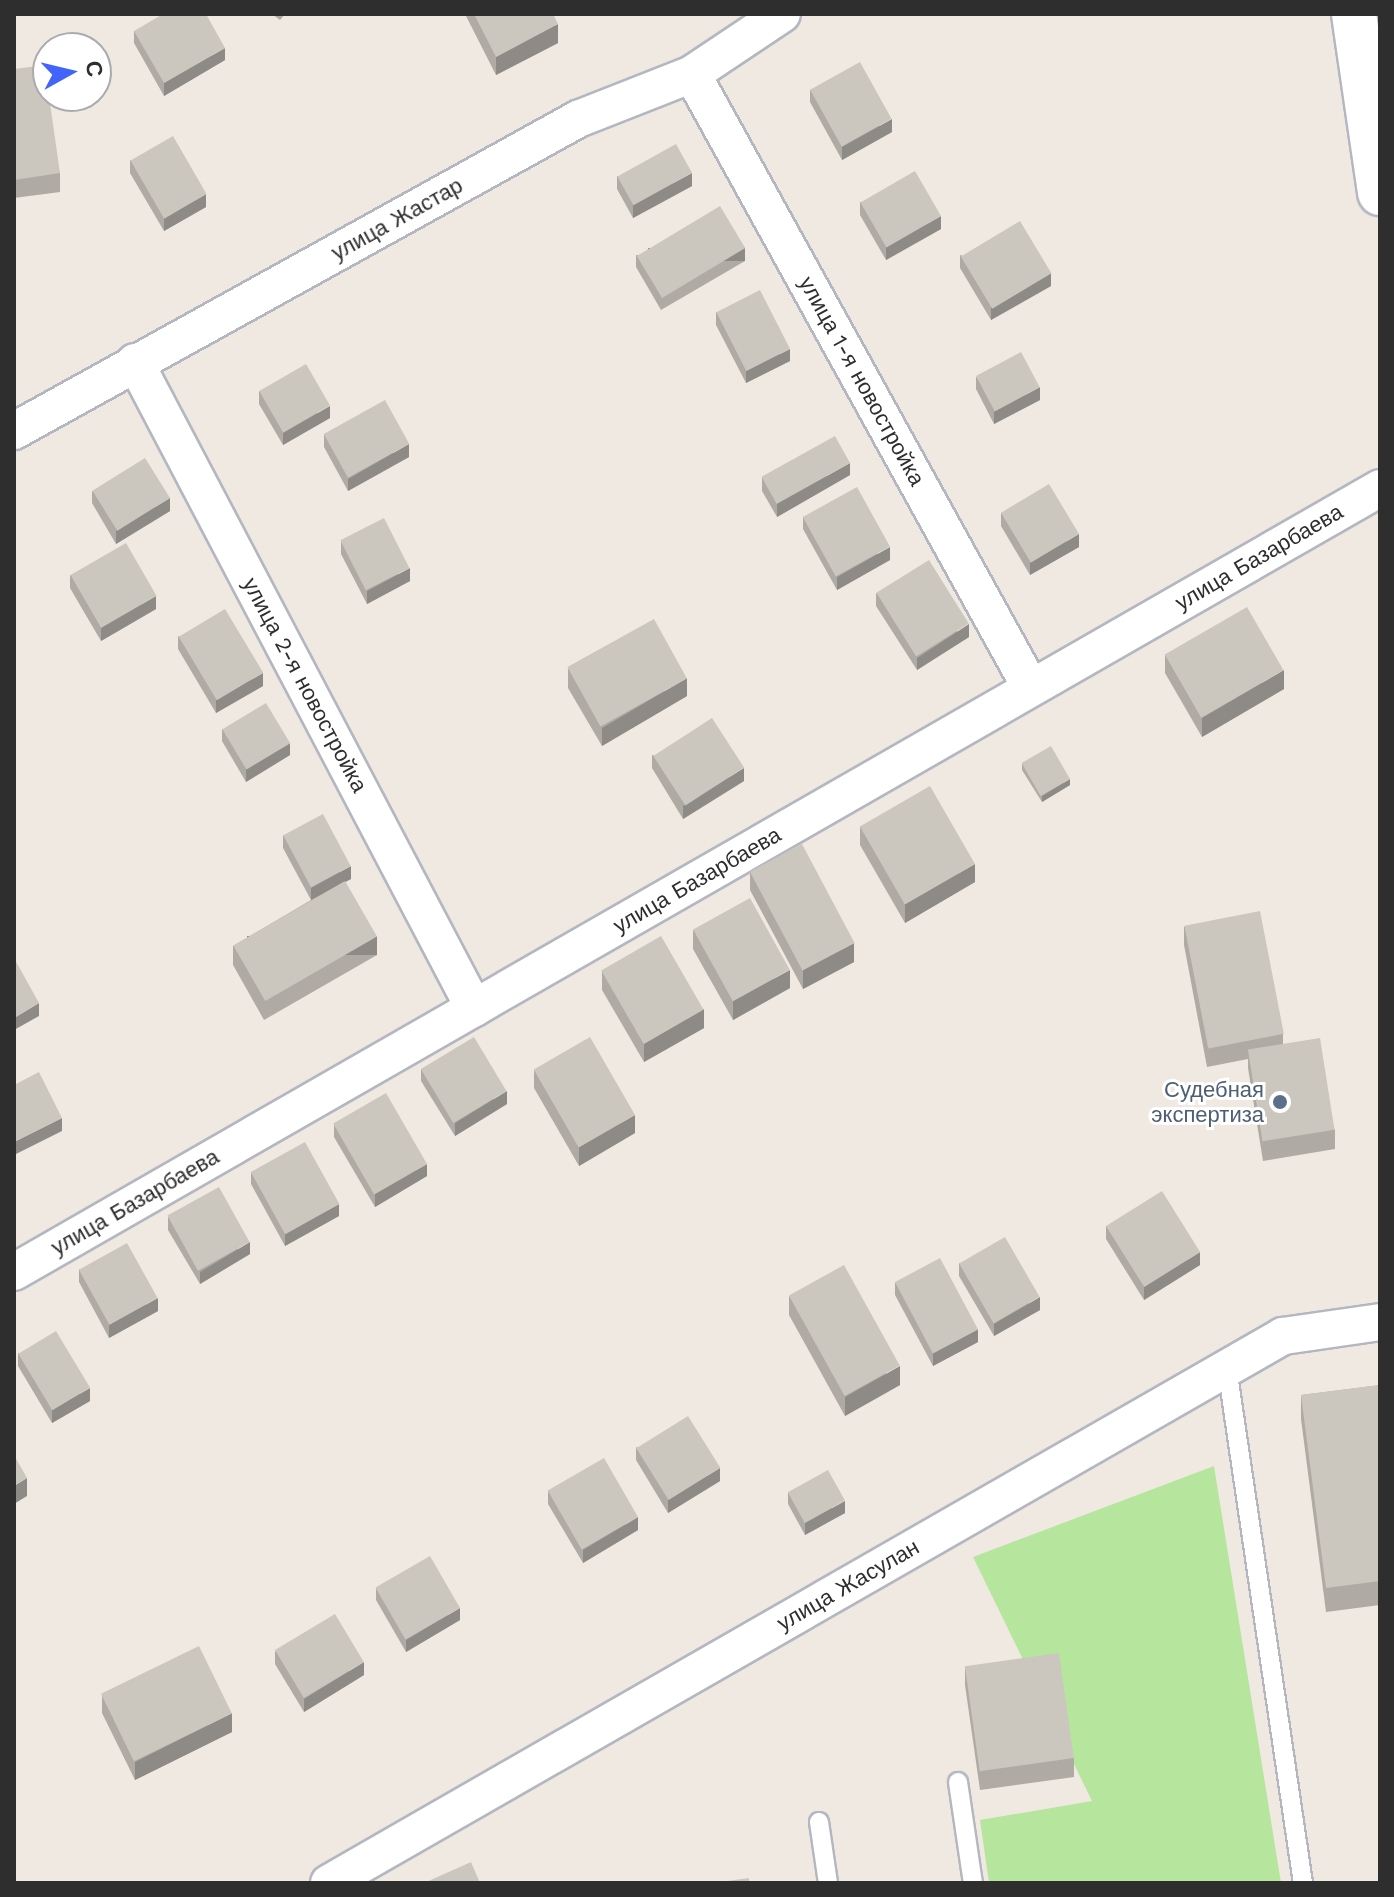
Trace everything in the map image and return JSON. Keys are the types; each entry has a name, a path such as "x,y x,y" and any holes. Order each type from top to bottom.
{"main road":[{"path":"1354,14 1380,193"}],"street":[{"name":"улица Жастар","path":"14,431 578,119 692,74 782,14"},
{"name":"улица 1-я новостройка","path":"692,74 1031,688"},
{"name":"улица 2-я новостройка","path":"135,362 474,1008"},
{"name":"улица Базарбаева","path":"14,1272 1380,488"},
{"name":"улица Жасулан","path":"329,1883 1283,1336 1380,1322"}],"lane":[{"path":"1227,1368 1303,1883"},
{"path":"958,1782 973,1883"},
{"path":"819,1822 828,1883"}],"green space":[{"path":"1214,1466 1281,1883 989,1883 980,1820 1092,1801 973,1557"}],"building":[{"path":"163,14 206,14 225,48 164,83 134,31"},
{"path":"474,14 553,14 558,24 496,57"},
{"path":"860,62 892,119 842,146 810,90"},
{"path":"32,67 32,112 51,112 60,173 14,180 14,69"},
{"path":"173,136 206,194 164,219 131,160"},
{"path":"676,144 692,173 633,205 617,176"},
{"path":"915,171 941,216 886,248 860,202"},
{"path":"720,206 745,248 662,298 637,256"},
{"path":"1020,221 1051,273 992,309 961,257"},
{"path":"760,290 790,349 746,371 716,312"},
{"path":"1021,352 1040,387 995,411 976,376"},
{"path":"306,364 330,406 283,433 259,391"},
{"path":"385,400 409,444 348,478 324,434"},
{"path":"835,436 850,463 777,504 762,477"},
{"path":"145,458 170,498 117,531 92,491"},
{"path":"1049,484 1079,534 1031,563 1001,513"},
{"path":"857,487 890,546 836,577 803,517"},
{"path":"384,518 409,568 366,590 340,540"},
{"path":"126,543 156,596 101,628 71,575"},
{"path":"929,560 969,624 916,656 876,593"},
{"path":"1247,607 1284,670 1201,718 1165,654"},
{"path":"225,609 263,672 217,700 179,637"},
{"path":"654,619 687,678 600,726 567,667"},
{"path":"266,703 290,743 246,770 222,729"},
{"path":"712,718 744,767 685,806 653,756"},
{"path":"1051,746 1070,779 1041,796 1022,763"},
{"path":"930,786 975,864 905,904 860,826"},
{"path":"323,814 351,866 311,887 283,835"},
{"path":"802,844 855,943 802,971 750,872"},
{"path":"345,881 377,936 265,1001 233,946"},
{"path":"750,898 790,970 733,1001 693,930"},
{"path":"1260,911 1284,1034 1208,1048 1184,926"},
{"path":"661,936 704,1010 644,1044 601,970"},
{"path":"14,958 39,1003 14,1018"},
{"path":"474,1037 506,1091 453,1123 421,1069"},
{"path":"590,1037 635,1115 579,1147 534,1070"},
{"path":"1320,1038 1335,1130 1262,1141 1248,1049"},
{"path":"39,1072 62,1118 14,1142 14,1085"},
{"path":"386,1093 427,1164 374,1195 333,1124"},
{"path":"305,1142 339,1204 285,1234 251,1172"},
{"path":"219,1187 250,1242 198,1271 167,1216"},
{"path":"1162,1191 1200,1252 1144,1287 1106,1226"},
{"path":"1005,1237 1040,1297 994,1323 959,1264"},
{"path":"127,1243 158,1298 109,1325 79,1270"},
{"path":"940,1258 978,1330 933,1353 895,1282"},
{"path":"844,1265 900,1366 845,1396 789,1296"},
{"path":"56,1331 90,1388 52,1410 18,1354"},
{"path":"1380,1385 1380,1581 1326,1588 1301,1395"},
{"path":"688,1416 720,1468 669,1500 636,1448"},
{"path":"14,1455 27,1478 14,1486"},
{"path":"604,1458 638,1517 582,1549 548,1490"},
{"path":"828,1470 845,1501 805,1523 788,1492"},
{"path":"430,1556 460,1608 405,1639 375,1588"},
{"path":"335,1614 364,1662 304,1698 275,1650"},
{"path":"199,1646 232,1713 134,1761 101,1694"},
{"path":"1059,1653 1074,1758 980,1771 965,1666"},
{"path":"471,1862 480,1883 424,1883"},
{"path":"749,1878 749,1883 712,1883"}],"place":[{"name":"Судебная экспертиза","path":"1280,1102"}]}
